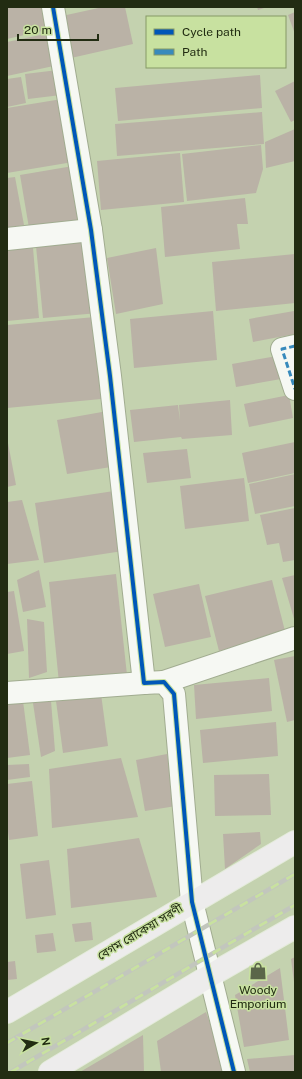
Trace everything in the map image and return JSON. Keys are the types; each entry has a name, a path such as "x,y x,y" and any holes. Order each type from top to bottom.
{"main road":[{"name":"বেগম রোকেয়া সরণী","path":"7,1012 295,842"},
{"path":"50,1072 211,975 295,927"}],"street":[{"path":"53,7 91,230 110,376 154,682"},
{"path":"7,239 91,230"},
{"path":"295,346 282,349 295,389"},
{"path":"7,694 154,682 295,638"},
{"path":"154,682 174,694 192,902 234,1072"}],"building":[{"path":"7,7 49,7 55,28 7,39"},
{"path":"103,7 125,7 133,44 71,58 62,16"},
{"path":"257,7 267,7 258,10"},
{"path":"295,12 295,34 288,15"},
{"path":"55,32 63,64 7,76 7,42"},
{"path":"58,70 61,95 28,99 25,74"},
{"path":"260,75 262,108 118,121 115,88"},
{"path":"21,77 26,103 7,107 7,79"},
{"path":"295,81 295,120 291,122 275,91"},
{"path":"68,98 79,161 7,173 7,108"},
{"path":"262,112 264,144 117,156 115,124"},
{"path":"295,129 295,161 266,168 265,142"},
{"path":"261,145 263,169 256,193 187,201 182,154"},
{"path":"180,153 184,202 101,210 97,161"},
{"path":"73,166 82,219 29,228 20,175"},
{"path":"15,177 24,225 7,228 7,178"},
{"path":"245,198 248,224 237,224 240,249 165,257 161,207"},
{"path":"92,240 98,313 43,318 36,246"},
{"path":"33,248 39,318 7,321 7,250"},
{"path":"156,248 163,304 116,314 107,258"},
{"path":"295,254 295,303 216,311 212,262"},
{"path":"213,311 217,360 134,368 130,319"},
{"path":"294,311 295,334 253,342 249,319"},
{"path":"95,317 101,399 7,408 7,325"},
{"path":"277,356 281,379 236,387 232,364"},
{"path":"289,395 293,418 249,427 244,404"},
{"path":"230,400 232,435 182,439 181,437 134,442 130,410 178,405 180,421 179,405"},
{"path":"102,412 111,467 67,474 57,420"},
{"path":"295,442 295,473 248,483 242,453"},
{"path":"8,443 16,485 7,487 7,444"},
{"path":"187,449 191,478 147,483 143,453"},
{"path":"295,474 295,506 255,514 249,484"},
{"path":"244,478 249,521 185,529 180,486"},
{"path":"114,491 123,551 44,563 35,503"},
{"path":"22,500 39,560 7,564 7,502"},
{"path":"295,508 295,560 283,562 279,543 267,545 260,515"},
{"path":"39,570 46,607 23,612 17,580"},
{"path":"116,574 127,675 59,683 49,582"},
{"path":"295,575 295,622 282,578"},
{"path":"272,580 286,635 219,651 205,596"},
{"path":"199,584 211,637 165,647 153,594"},
{"path":"14,591 24,651 7,654 7,592"},
{"path":"27,619 44,622 47,672 29,678"},
{"path":"295,656 295,720 287,722 274,660"},
{"path":"269,678 272,711 196,719 194,685"},
{"path":"101,694 108,746 63,753 56,701"},
{"path":"23,701 30,755 7,758 7,703"},
{"path":"51,701 55,751 41,757 33,703"},
{"path":"276,722 278,756 203,763 200,730"},
{"path":"167,754 176,806 145,811 136,760"},
{"path":"121,758 138,817 52,828 49,769"},
{"path":"29,764 30,777 7,780 7,765"},
{"path":"269,774 271,815 215,816 214,775"},
{"path":"32,781 38,836 9,840 7,824 7,784"},
{"path":"260,832 261,844 225,869 223,834"},
{"path":"139,838 157,897 71,908 67,849"},
{"path":"49,860 56,915 26,919 20,864"},
{"path":"91,922 93,940 75,942 72,924"},
{"path":"53,933 56,951 37,953 35,935"},
{"path":"295,957 295,982 294,982 291,959"},
{"path":"15,961 17,979 7,980 7,962"},
{"path":"280,968 289,1040 244,1047 235,995"},
{"path":"206,1012 227,1072 161,1072 157,1041"},
{"path":"143,1035 144,1072 80,1072"},
{"path":"295,1055 295,1072 250,1072 247,1059"}],"railway":[{"path":"7,1043 295,874"},
{"path":"11,1072 295,905"}],"marked path":[{"path":"295,346 282,349 295,389"}],"cycle path":[{"path":"53,7 91,230 110,376 144,683 164,682 174,694 192,902 234,1072"}],"place":[{"name":"Woody Emporium","path":"258,971"}]}
